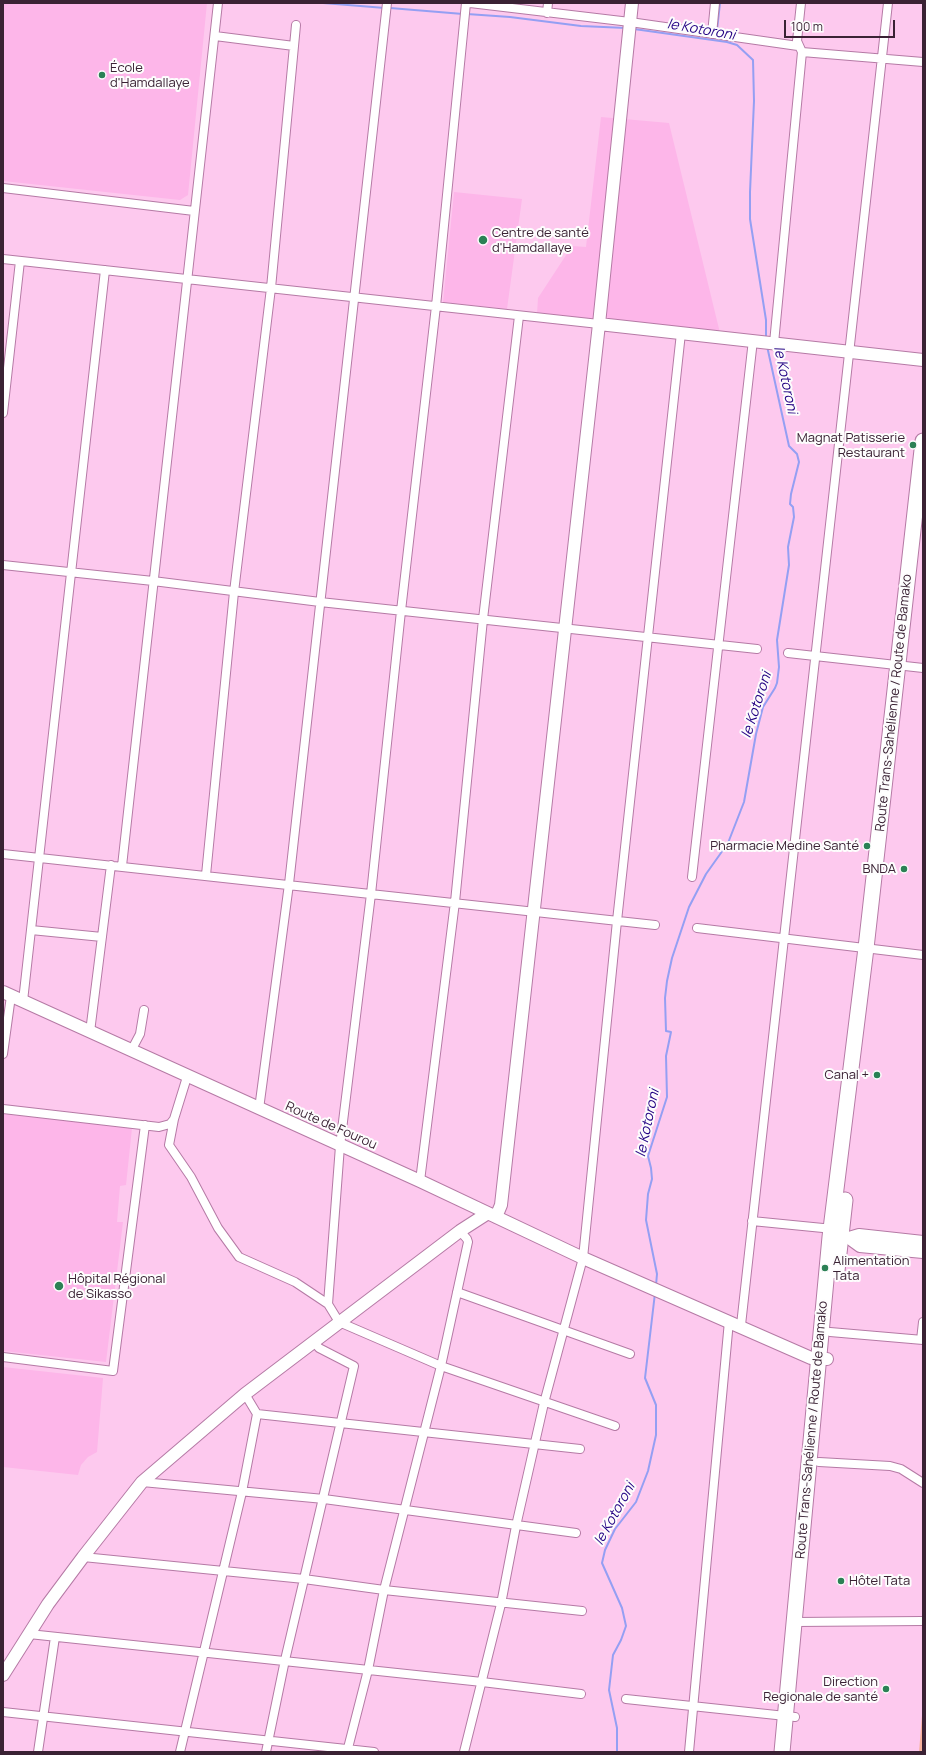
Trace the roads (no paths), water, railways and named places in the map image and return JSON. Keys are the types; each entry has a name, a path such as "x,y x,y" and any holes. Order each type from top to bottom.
{"highway":[{"name":"Route Trans-Sahélienne / Route de Bamako","path":"800,1622 823,1359 839,1234 903,666 923,441"},
{"name":"Route Trans-Sahélienne / Route de Bamako","path":"903,666 923,531"},
{"name":"Route Trans-Sahélienne / Route de Bamako","path":"782,1752 790,1716 819,1462 823,1359 830,1332 839,1234"},
{"name":"Route Trans-Sahélienne / Route de Bamako","path":"790,1716 792,1752"}],"street":[{"path":"122,866 186,279 218,3"},
{"path":"259,1109 289,884 387,3"},
{"path":"547,13 548,3"},
{"path":"3,1676 29,1634 83,1556 142,1482 245,1394 460,1231 492,1215 501,1205 599,324 632,3"},
{"path":"712,34 715,3"},
{"path":"774,343 800,49 797,41 801,3"},
{"path":"689,1752 692,1705 735,1323 752,1221 888,3"},
{"path":"328,1304 340,1146 371,894 400,611 436,306 467,5 547,13 629,27 712,34 800,49 923,62"},
{"path":"206,875 234,592 270,288 296,25"},
{"path":"215,36 294,46"},
{"path":"3,188 194,211"},
{"path":"3,259 519,316 756,340 923,360"},
{"path":"3,413 20,261"},
{"path":"22,1001 72,572 105,270"},
{"path":"420,1181 455,902 483,619 519,316"},
{"path":"464,1752 501,1604 516,1526 536,1444 544,1403 583,1258 617,921 681,333"},
{"path":"692,877 718,644 756,340"},
{"path":"3,565 153,581 400,611 756,649"},
{"path":"788,653 923,668"},
{"path":"3,854 38,859 122,866 455,902 655,925"},
{"path":"90,1032 111,865"},
{"path":"697,928 923,955"},
{"path":"31,930 102,937"},
{"path":"3,1054 7,994"},
{"name":"Route de Fourou","path":"7,994 420,1181 583,1258 735,1323 811,1358 823,1359"},
{"path":"131,1051 140,1034 144,1010"},
{"path":"188,1077 174,1119 169,1145 191,1177 218,1228 239,1256 295,1282 328,1304 339,1322 441,1366 544,1403 615,1426"},
{"path":"3,1109 145,1124 159,1127 170,1124 174,1119"},
{"path":"3,1357 113,1371 145,1124"},
{"path":"752,1221 839,1234 923,1242"},
{"path":"348,1750 368,1670 384,1590 441,1366 468,1242 460,1231"},
{"path":"839,1234 860,1246 923,1252"},
{"path":"457,1292 630,1354"},
{"path":"830,1332 922,1340 923,1322"},
{"path":"266,1752 285,1660 354,1366 319,1348 313,1342"},
{"path":"180,1752 224,1572 242,1492 257,1414 245,1394"},
{"path":"257,1414 580,1449"},
{"path":"819,1462 890,1466 901,1469 923,1483"},
{"path":"142,1482 324,1499 576,1533"},
{"path":"83,1556 224,1572 304,1579 501,1604 582,1611"},
{"path":"800,1622 923,1621"},
{"path":"29,1634 285,1660 581,1694"},
{"path":"38,1752 55,1637"},
{"path":"626,1699 790,1716"},
{"path":"3,1712 374,1752"}],"waterway":[{"name":"le Kotoroni","path":"323,3 385,8"},
{"path":"717,30 720,3"},
{"name":"le Kotoroni","path":"390,8 463,14"},
{"name":"le Kotoroni","path":"467,14 510,17 581,26 626,28"},
{"name":"le Kotoroni","path":"634,29 727,42 737,45 753,60 754,101 750,219 766,320 766,338"},
{"name":"le Kotoroni","path":"656,1285 657,1274 646,1220 648,1194 652,1179 648,1156 667,1097 666,1056 671,1032 666,1031 665,998 667,981 672,958 689,907 706,874 728,843 744,802 756,734 763,707 777,683 779,667 777,640 789,565 788,547 794,517 793,507 790,504 799,462 797,454 789,446 767,346"},
{"name":"le Kotoroni","path":"617,1752 617,1728 609,1690 613,1655 626,1626 622,1608 602,1563 605,1550 615,1529 636,1502 648,1471 656,1435 656,1405 645,1378 655,1293"}],"place":[{"name":"École d'Hamdallaye","path":"102,75"},
{"name":"Centre de santé d'Hamdallaye","path":"483,240"},
{"name":"Magnat Patisserie Restaurant","path":"913,445"},
{"name":"Pharmacie Medine Santé","path":"867,846"},
{"name":"BNDA","path":"904,869"},
{"name":"Canal +","path":"877,1075"},
{"name":"Alimentation Tata","path":"825,1268"},
{"name":"Hôpital Régional de Sikasso","path":"59,1286"},
{"name":"Hôtel Tata","path":"841,1581"},
{"name":"Direction Regionale de santé","path":"886,1689"}]}
